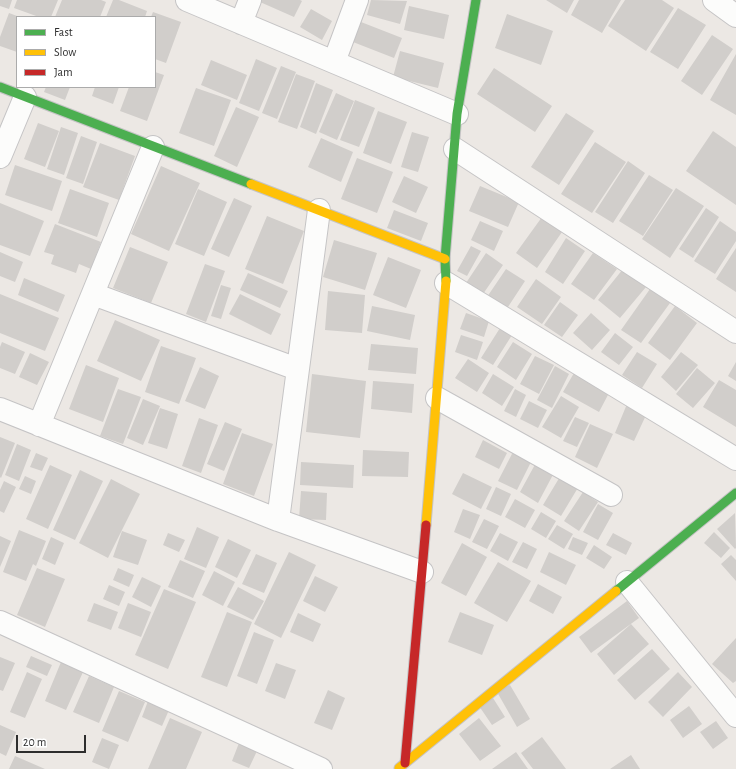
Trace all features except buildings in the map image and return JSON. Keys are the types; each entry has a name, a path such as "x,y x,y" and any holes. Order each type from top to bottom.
{"street":[{"path":"187,0 457,114"},
{"path":"241,23 250,0"},
{"path":"334,62 358,0"},
{"path":"401,766 422,572 437,398 446,283 445,259 457,114 476,0"},
{"path":"714,0 736,16"},
{"path":"0,87 445,259"},
{"path":"0,157 25,97"},
{"path":"39,425 154,147"},
{"path":"455,149 736,332"},
{"path":"278,520 318,210"},
{"path":"446,283 736,459"},
{"path":"93,294 297,369"},
{"path":"437,398 611,495"},
{"path":"0,409 278,520 422,572"},
{"path":"401,766 736,494"},
{"path":"627,582 736,716"},
{"path":"0,622 321,769"}],"traffic: fast":[{"path":"446,281 445,259 457,114 476,0"},
{"path":"0,87 251,184"},
{"path":"616,591 736,493"}],"traffic: slow":[{"path":"251,184 445,259"},
{"path":"426,525 446,281"},
{"path":"399,768 616,591"}],"traffic: jam":[{"path":"405,763 426,525"}]}
